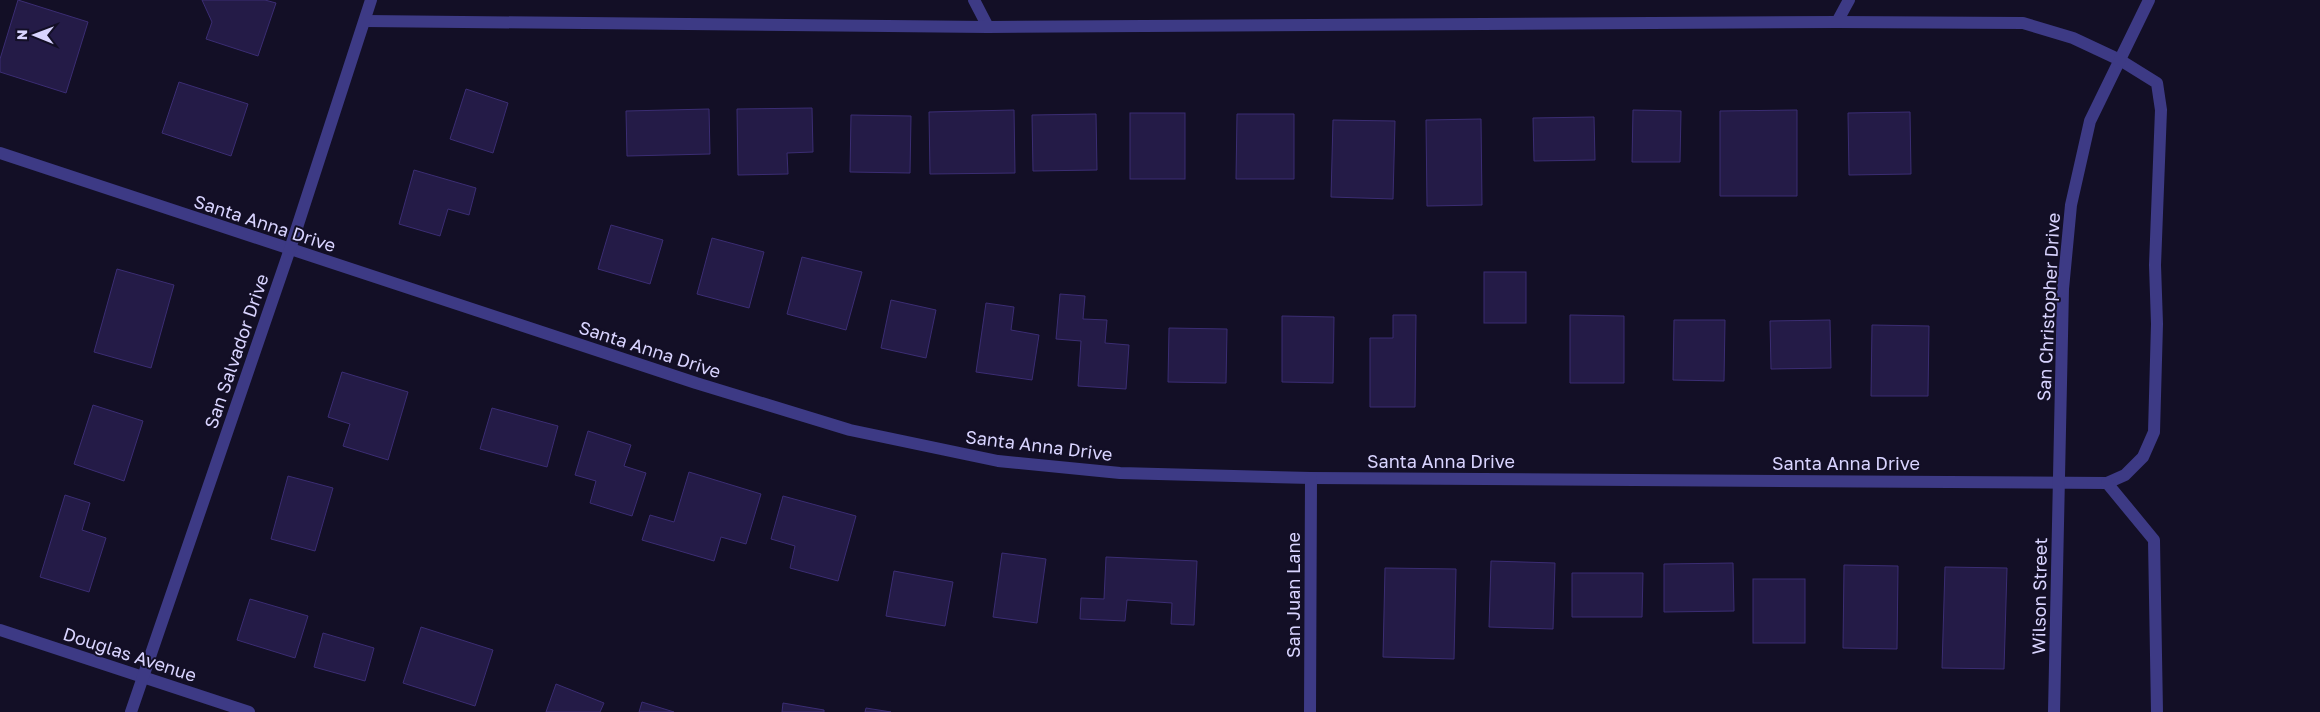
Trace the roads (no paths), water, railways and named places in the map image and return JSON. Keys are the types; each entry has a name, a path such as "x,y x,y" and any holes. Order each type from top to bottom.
{"street":[{"name":"San Salvador Drive","path":"131,712 290,249 366,21 371,0"},
{"path":"974,0 988,27"},
{"path":"1837,22 1849,0"},
{"name":"San Christopher Drive","path":"2059,481 2063,289 2070,205 2090,121 2149,0"},
{"path":"366,21 988,27 1837,22 2023,23 2073,38 2120,60 2157,83 2160,110 2155,265 2157,324 2154,432 2143,457 2124,475 2107,483 2154,540 2157,712"},
{"name":"Santa Anna Drive","path":"0,153 696,383 850,430 998,461 1120,473 1311,478 2059,481 2107,483"},
{"name":"San Juan Lane","path":"1310,712 1311,478"},
{"name":"Wilson Street","path":"2054,712 2059,481"},
{"name":"Douglas Avenue","path":"0,630 249,712"}]}
